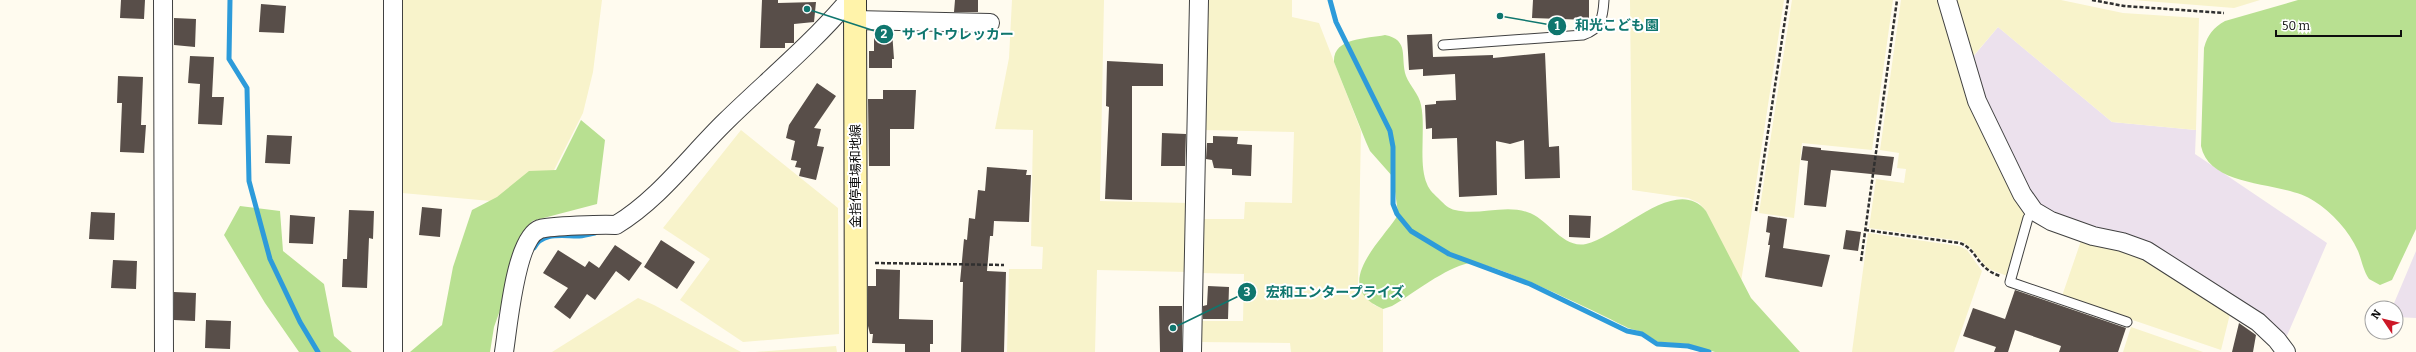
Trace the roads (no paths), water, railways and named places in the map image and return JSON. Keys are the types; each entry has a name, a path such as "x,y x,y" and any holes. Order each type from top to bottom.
{"main road":[{"name":"金指停車場和地線","path":"853,7 856,352"}],"street":[{"path":"163,0 164,352"},
{"path":"393,0 393,352"},
{"path":"1192,352 1199,0"},
{"path":"1947,0 1977,101 2022,194 2034,211 2051,221 2093,236 2127,243 2147,251 2258,322 2273,335 2286,352"},
{"path":"504,352 510,301 528,240 540,229 616,225 626,219 665,184 725,121 825,28 853,7 990,23"}],"lane":[{"path":"1443,45 1583,35 1593,32 1600,24 1604,0"},
{"path":"2034,211 2028,218 2010,282 2127,322"}],"waterway":[{"path":"230,0 229,59 247,88 249,181 270,259 300,322 318,352"},
{"path":"1330,0 1336,22 1390,131 1393,147 1393,204 1397,214 1411,231 1449,254 1530,284 1627,331 1642,334 1657,344 1688,346 1709,352"},
{"path":"534,248 542,239 547,237 579,236 595,233"}],"place":[{"name":"サイトウレッカー","path":"807,9"},
{"name":"和光こども園","path":"1500,16"},
{"name":"宏和エンタープライズ","path":"1173,328"}]}
